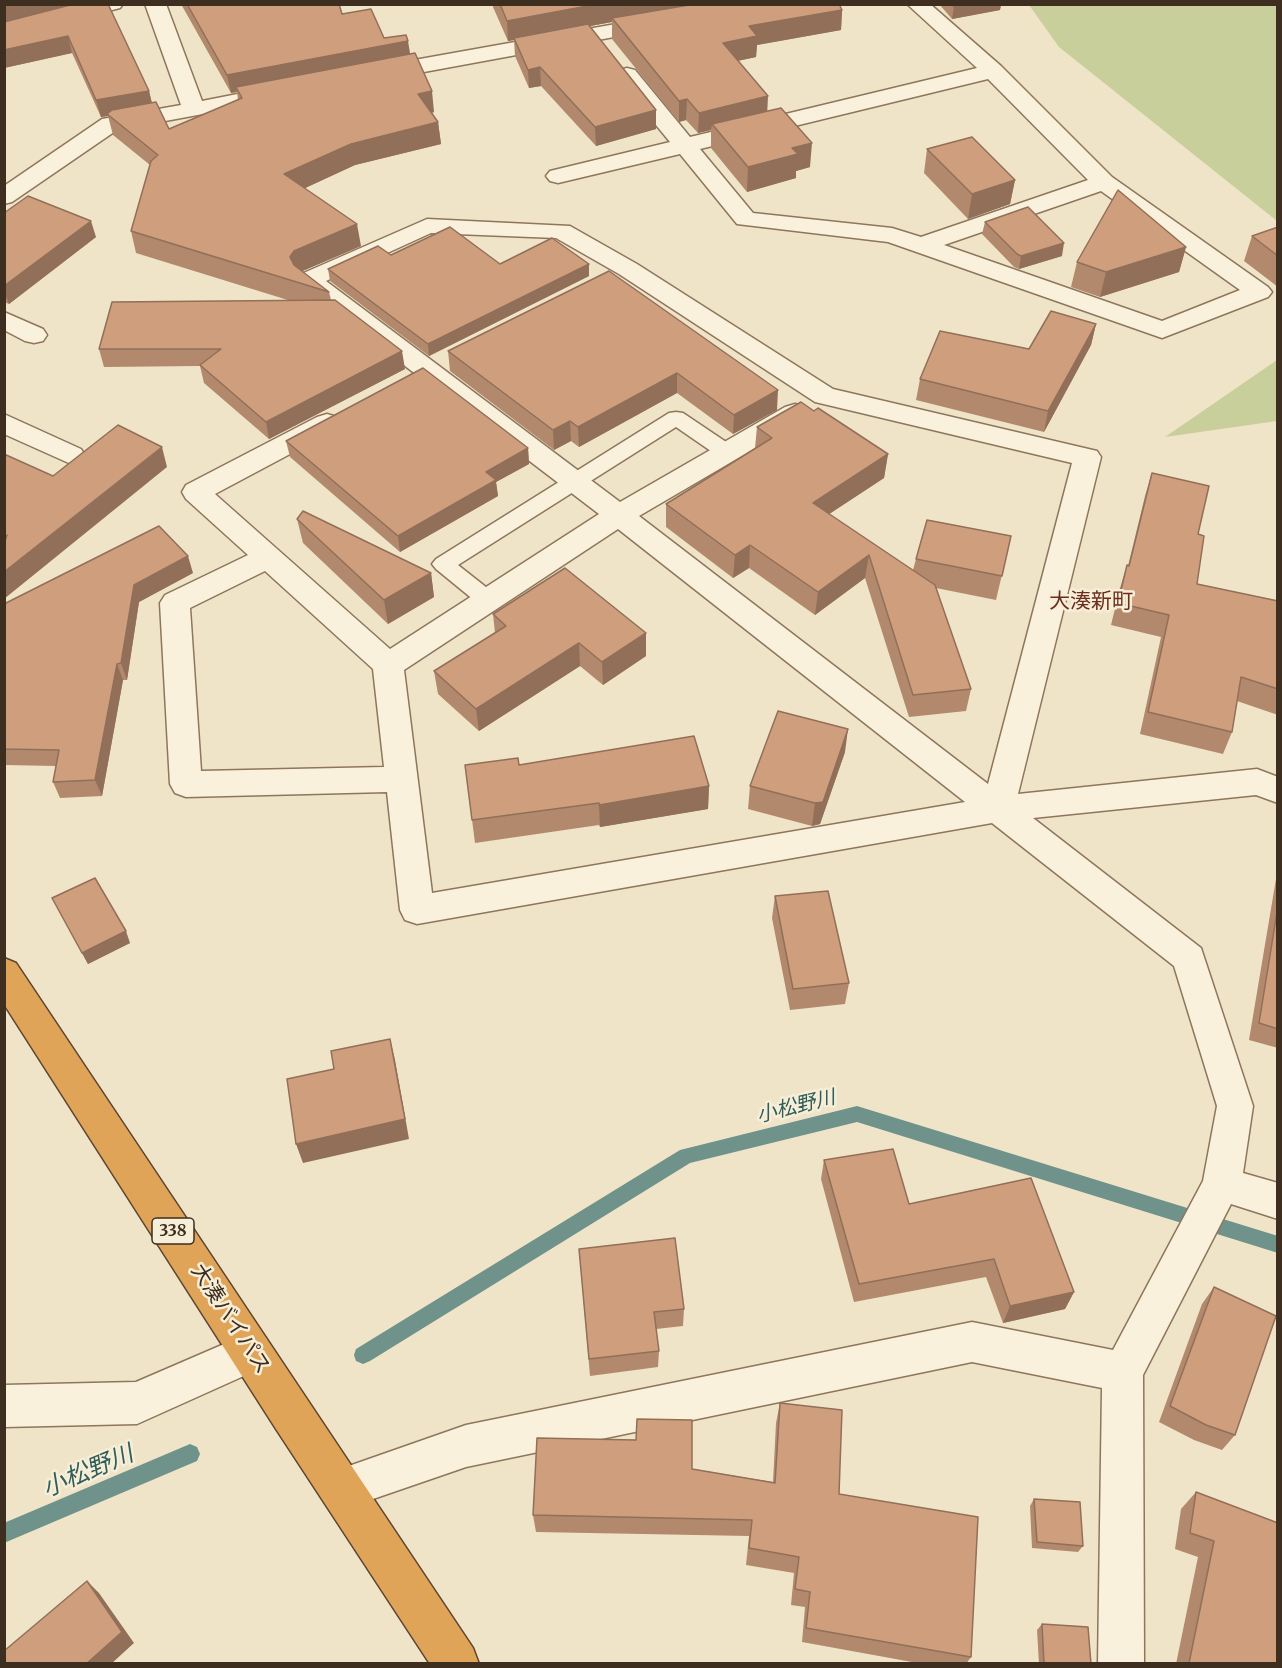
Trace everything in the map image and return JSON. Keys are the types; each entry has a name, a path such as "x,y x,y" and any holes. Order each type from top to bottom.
{"highway":[{"name":"大湊バイパス","path":"4,973 457,1664"}],"street":[{"path":"4,32 113,4"},
{"path":"155,4 194,109"},
{"path":"594,33 682,144 746,219 892,235 1162,330 1258,292 1104,182 993,71 917,4"},
{"path":"358,78 594,33 676,20"},
{"path":"558,176 682,144 993,71"},
{"path":"4,197 110,124 300,89"},
{"path":"921,245 1104,182"},
{"path":"998,809 1087,457 824,396 628,269 561,231 428,226 308,280 619,515 1190,958 1235,1106 1217,1194 1123,1372 1121,1664"},
{"path":"596,285 628,269"},
{"path":"4,320 34,336"},
{"path":"388,665 619,515 824,396"},
{"path":"354,409 196,492 388,665 417,910 998,809 1257,782 1278,790"},
{"path":"4,423 71,455"},
{"path":"267,558 175,603 186,784 401,779"},
{"path":"1217,1194 1278,1201"},
{"path":"341,1489 466,1446 972,1342 1123,1372"},
{"path":"4,1406 137,1403 252,1352"}],"lane":[{"path":"488,600 443,564 676,418 728,453"}],"green space":[{"path":"1086,4 1089,6 1095,4 1277,5 1277,221 1059,47 1029,5"},
{"path":"1277,360 1277,421 1165,437"}],"building":[{"path":"74,4 108,4 149,91 96,100 68,36 4,50 4,22"},
{"path":"187,4 339,4 342,14 371,9 384,38 406,35 408,41 227,75"},
{"path":"500,4 598,4 507,21"},
{"path":"695,4 839,4 842,10 749,26 757,36 723,43 768,96 699,113 687,99 679,101 612,18"},
{"path":"588,24 656,110 595,127 540,67 528,70 514,38"},
{"path":"415,53 432,91 418,94 438,122 351,144 284,174 357,224 294,251 290,257 294,265 329,292 131,231 151,161 158,155 107,114 112,110 156,102 169,129 242,98 236,87"},
{"path":"781,108 812,143 792,148 798,154 748,167 712,124"},
{"path":"972,137 1015,180 972,194 927,149"},
{"path":"1118,190 1186,247 1106,272 1077,262"},
{"path":"28,196 91,221 4,286 4,213"},
{"path":"1028,207 1064,243 1021,256 985,222"},
{"path":"450,227 500,264 552,238 589,264 428,344 328,269 378,246 391,255"},
{"path":"1278,227 1278,256 1252,236"},
{"path":"609,271 778,390 734,415 677,373 578,427 570,421 553,430 448,351"},
{"path":"335,300 402,351 266,422 200,365 221,349 99,349 112,302"},
{"path":"1051,311 1096,324 1048,411 920,379 940,331 1029,349"},
{"path":"423,368 528,448 486,472 496,480 398,536 286,441"},
{"path":"801,402 814,411 818,408 888,454 813,503 935,585 971,689 913,695 869,555 818,592 750,545 735,555 666,504 772,438 757,427"},
{"path":"118,425 162,447 4,572 4,544 7,535 4,537 4,454 53,476"},
{"path":"1152,473 1209,486 1198,534 1204,536 1197,584 1278,601 1278,689 1241,677 1232,732 1148,712 1169,615 1118,603"},
{"path":"303,511 431,573 384,600 297,519"},
{"path":"927,520 1011,536 1002,576 916,559"},
{"path":"159,526 188,556 134,585 121,663 117,664 95,780 53,782 59,750 4,749 4,604"},
{"path":"565,568 646,633 602,662 579,643 476,709 434,671 506,626 493,614"},
{"path":"778,711 848,729 823,802 815,803 750,786"},
{"path":"694,736 709,786 599,805 599,803 472,820 465,765 518,758 519,765"},
{"path":"95,878 126,931 82,953 52,898"},
{"path":"828,891 849,983 793,989 775,896"},
{"path":"1278,906 1278,1029 1259,1023"},
{"path":"390,1039 405,1119 296,1144 287,1079 334,1069 331,1051"},
{"path":"893,1149 909,1204 1031,1178 1074,1292 1010,1306 994,1259 859,1284 824,1160"},
{"path":"675,1238 684,1309 654,1312 659,1351 589,1359 579,1249"},
{"path":"1214,1287 1276,1316 1235,1435 1206,1425 1170,1406"},
{"path":"780,1403 842,1410 839,1494 978,1517 971,1657 806,1628 810,1592 795,1589 799,1557 749,1548 752,1520 533,1515 537,1438 636,1440 637,1419 692,1420 692,1469 775,1483"},
{"path":"1196,1492 1278,1523 1278,1664 1189,1663 1214,1541 1190,1533"},
{"path":"1034,1499 1080,1502 1083,1546 1037,1542"},
{"path":"87,1581 122,1632 86,1664 4,1664 4,1651"},
{"path":"1042,1624 1088,1627 1091,1664 1044,1664"}],"waterway":[{"name":"小松野川","path":"363,1355 686,1156 857,1114 1278,1245"},
{"name":"小松野川","path":"4,1533 190,1454"}],"district":[{"name":"大湊新町","path":"1091,602"}]}
